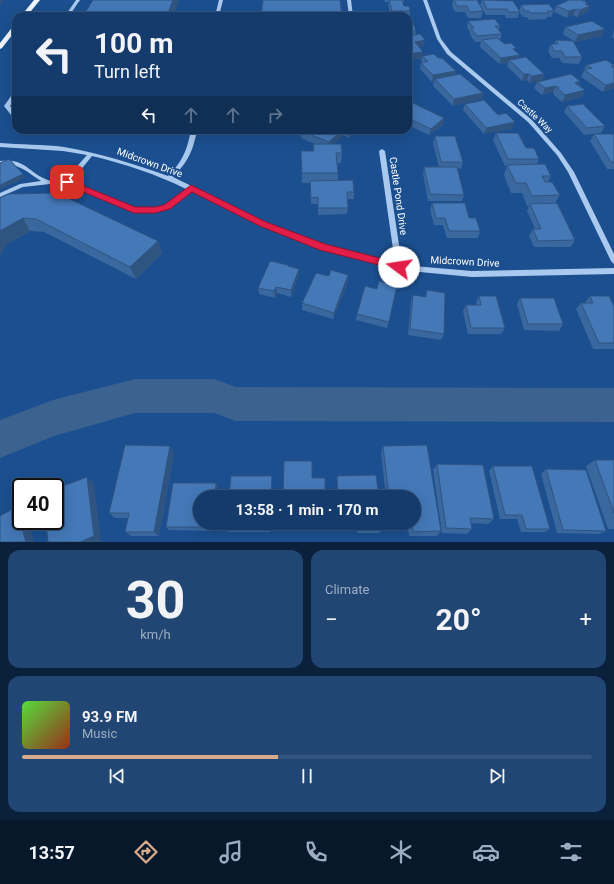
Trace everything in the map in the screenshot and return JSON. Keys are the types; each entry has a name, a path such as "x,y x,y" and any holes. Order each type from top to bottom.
{"main road":[{"path":"27,12 37,0"},
{"path":"0,47 12,31"}],"street":[{"path":"70,12 78,0"},
{"path":"218,12 221,0"},
{"path":"349,0 350,12"},
{"name":"Castle Way","path":"424,0 439,39 450,53 530,121 559,154 571,172 614,261"},
{"path":"12,100 8,106 12,112"},
{"path":"169,178 184,163 193,134"},
{"name":"Midcrown Drive","path":"0,145 42,147 92,154 123,162 169,178 263,224 323,247 399,267 472,274 614,271"},
{"name":"Castle Pond Drive","path":"382,151 399,267"},
{"path":"67,182 92,154"},
{"path":"0,163 6,161 19,163 50,182"},
{"path":"0,195 22,185 67,182 134,210 155,210 167,207 191,188"}],"building":[{"path":"93,0 173,0 168,12 86,12"},
{"path":"263,0 340,0 342,12 262,12"},
{"path":"389,0 402,0 404,6 409,6 410,11 392,11"},
{"path":"454,0 477,0 483,11 470,12 467,6 457,6"},
{"path":"483,0 513,1 520,12 508,12 507,9 487,9"},
{"path":"569,0 581,0 588,3 585,4 590,6 580,10 576,9 569,11 556,6"},
{"path":"549,4 554,11 547,11 549,13 531,13 529,11 525,11 521,5"},
{"path":"495,19 500,26 495,26 502,34 477,36 471,28 474,28 468,21"},
{"path":"412,20 416,31 412,31"},
{"path":"592,21 605,29 578,35 565,27"},
{"path":"420,34 425,40 415,42 423,52 412,53 412,35"},
{"path":"497,38 505,44 511,43 516,48 513,49 520,55 501,58 482,40"},
{"path":"556,40 573,41 582,57 565,57 562,51 554,51 551,44 558,44"},
{"path":"434,54 438,58 442,58 456,71 433,75 421,63 428,61 422,56"},
{"path":"526,57 544,74 532,76 529,74 524,74 509,60"},
{"path":"606,60 614,65 611,66 614,68 614,83 606,85 584,70 592,68 586,65"},
{"path":"460,74 483,93 454,99 435,79"},
{"path":"571,74 580,81 575,83 585,90 565,95 556,86 545,88 537,82"},
{"path":"484,100 498,115 506,113 515,122 486,128 465,104"},
{"path":"412,102 444,118 431,129 412,120"},
{"path":"583,104 605,126 587,128 567,106"},
{"path":"496,133 518,133 526,148 534,148 539,159 508,159"},
{"path":"309,134 338,134 329,142"},
{"path":"594,134 614,134 614,162 611,162"},
{"path":"435,136 455,136 463,162 441,162"},
{"path":"313,144 341,144 342,153 336,153 338,173 302,173 301,151 314,151"},
{"path":"9,159 23,174 0,185 0,163"},
{"path":"545,164 551,176 542,176 545,182 552,182 560,195 532,196 526,183 516,183 507,165"},
{"path":"424,167 457,167 464,195 430,194"},
{"path":"353,180 354,192 347,192 348,208 318,208 318,197 311,198 310,181"},
{"path":"57,193 158,241 130,267 36,219 23,218 0,231 0,198 8,194"},
{"path":"432,203 465,203 469,218 476,218 480,231 449,231 445,218 436,218"},
{"path":"557,203 575,240 538,241 533,229 541,229 530,204"},
{"path":"270,261 299,269 291,290 276,287 274,291 258,288"},
{"path":"331,270 348,275 334,313 302,303 316,273 329,276"},
{"path":"379,281 397,285 389,322 357,314 365,286 377,289"},
{"path":"427,290 445,293 444,334 410,329 413,295 426,297"},
{"path":"479,296 496,296 505,328 471,328 466,305 481,305"},
{"path":"590,296 609,296 614,306 614,343 599,343 581,303 593,303"},
{"path":"520,298 554,298 563,324 528,324"},
{"path":"125,445 170,446 154,532 125,532 129,513 109,513"},
{"path":"427,445 441,531 413,532 413,530 421,530 421,490 388,490 383,446"},
{"path":"595,460 614,460 614,513"},
{"path":"284,461 312,461 312,478 325,478 325,490 283,490"},
{"path":"437,464 483,465 494,519 470,518 472,529 446,528"},
{"path":"493,466 532,466 550,529 526,529 522,515 505,515"},
{"path":"546,469 586,470 606,531 563,530"},
{"path":"376,475 378,490 338,490 337,476"},
{"path":"231,476 272,476 271,490 230,490"},
{"path":"87,477 94,536 80,542 48,542 47,530 64,530 64,486"},
{"path":"173,483 216,483 216,490 193,490 193,527 166,527"},
{"path":"12,509 12,530 23,530 26,542 0,542 0,516"}],"waterway":[{"path":"0,439 53,418 135,396 214,396 236,404 614,405"}],"route":[{"path":"67,182 134,210 155,210 167,207 191,188 263,224 323,247 399,267"}]}
